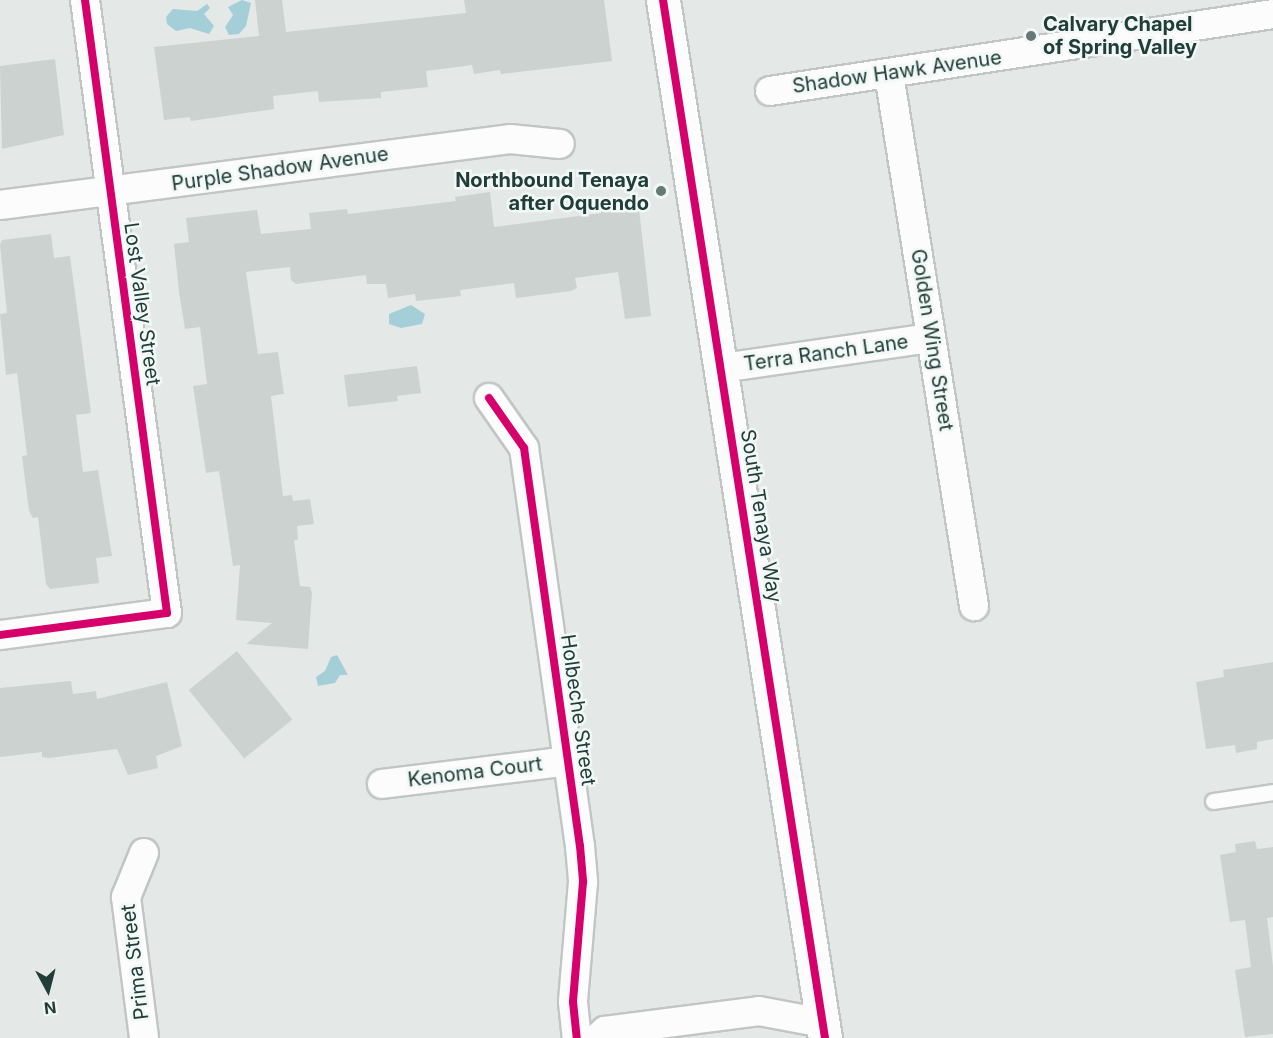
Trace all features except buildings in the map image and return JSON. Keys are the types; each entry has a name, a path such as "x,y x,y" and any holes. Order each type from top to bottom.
{"street":[{"name":"Lost Valley Street","path":"0,635 167,613 85,0"},
{"name":"South Tenaya Way","path":"663,0 824,1030"},
{"name":"Shadow Hawk Avenue","path":"770,90 889,74 1273,14"},
{"name":"Golden Wing Street","path":"889,74 974,606"},
{"name":"Purple Shadow Avenue","path":"0,205 510,139 560,144"},
{"name":"Terra Ranch Lane","path":"722,368 931,338"},
{"name":"Holbeche Street","path":"489,398 524,448 568,761 583,882 573,1002 577,1038"},
{"name":"Kenoma Court","path":"382,784 568,761"},
{"name":"Prima Street","path":"144,853 126,897 144,1038"},
{"path":"597,1038 606,1031 647,1032 759,1011 824,1030"},
{"path":"788,1038 824,1030"}],"lane":[{"path":"1213,801 1273,792"}],"water":[{"path":"242,0 251,3 246,26 239,34 229,35 225,27 233,15 228,7"},
{"path":"207,4 210,8 204,14 214,26 209,34 190,28 176,31 167,24 166,17 173,9 197,11"},
{"path":"411,305 425,314 422,324 401,328 389,324 389,314"},
{"path":"337,655 348,675 340,675 335,683 318,686 316,677 325,671 331,657"}],"cycle path":[{"path":"0,635 167,613 85,0"},
{"path":"663,0 825,1038"},
{"path":"489,398 524,448 580,846 583,882 573,1002 577,1038"}],"place":[{"name":"Calvary Chapel of Spring Valley","path":"1031,36"},
{"name":"Northbound Tenaya after Oquendo","path":"661,191"}]}
